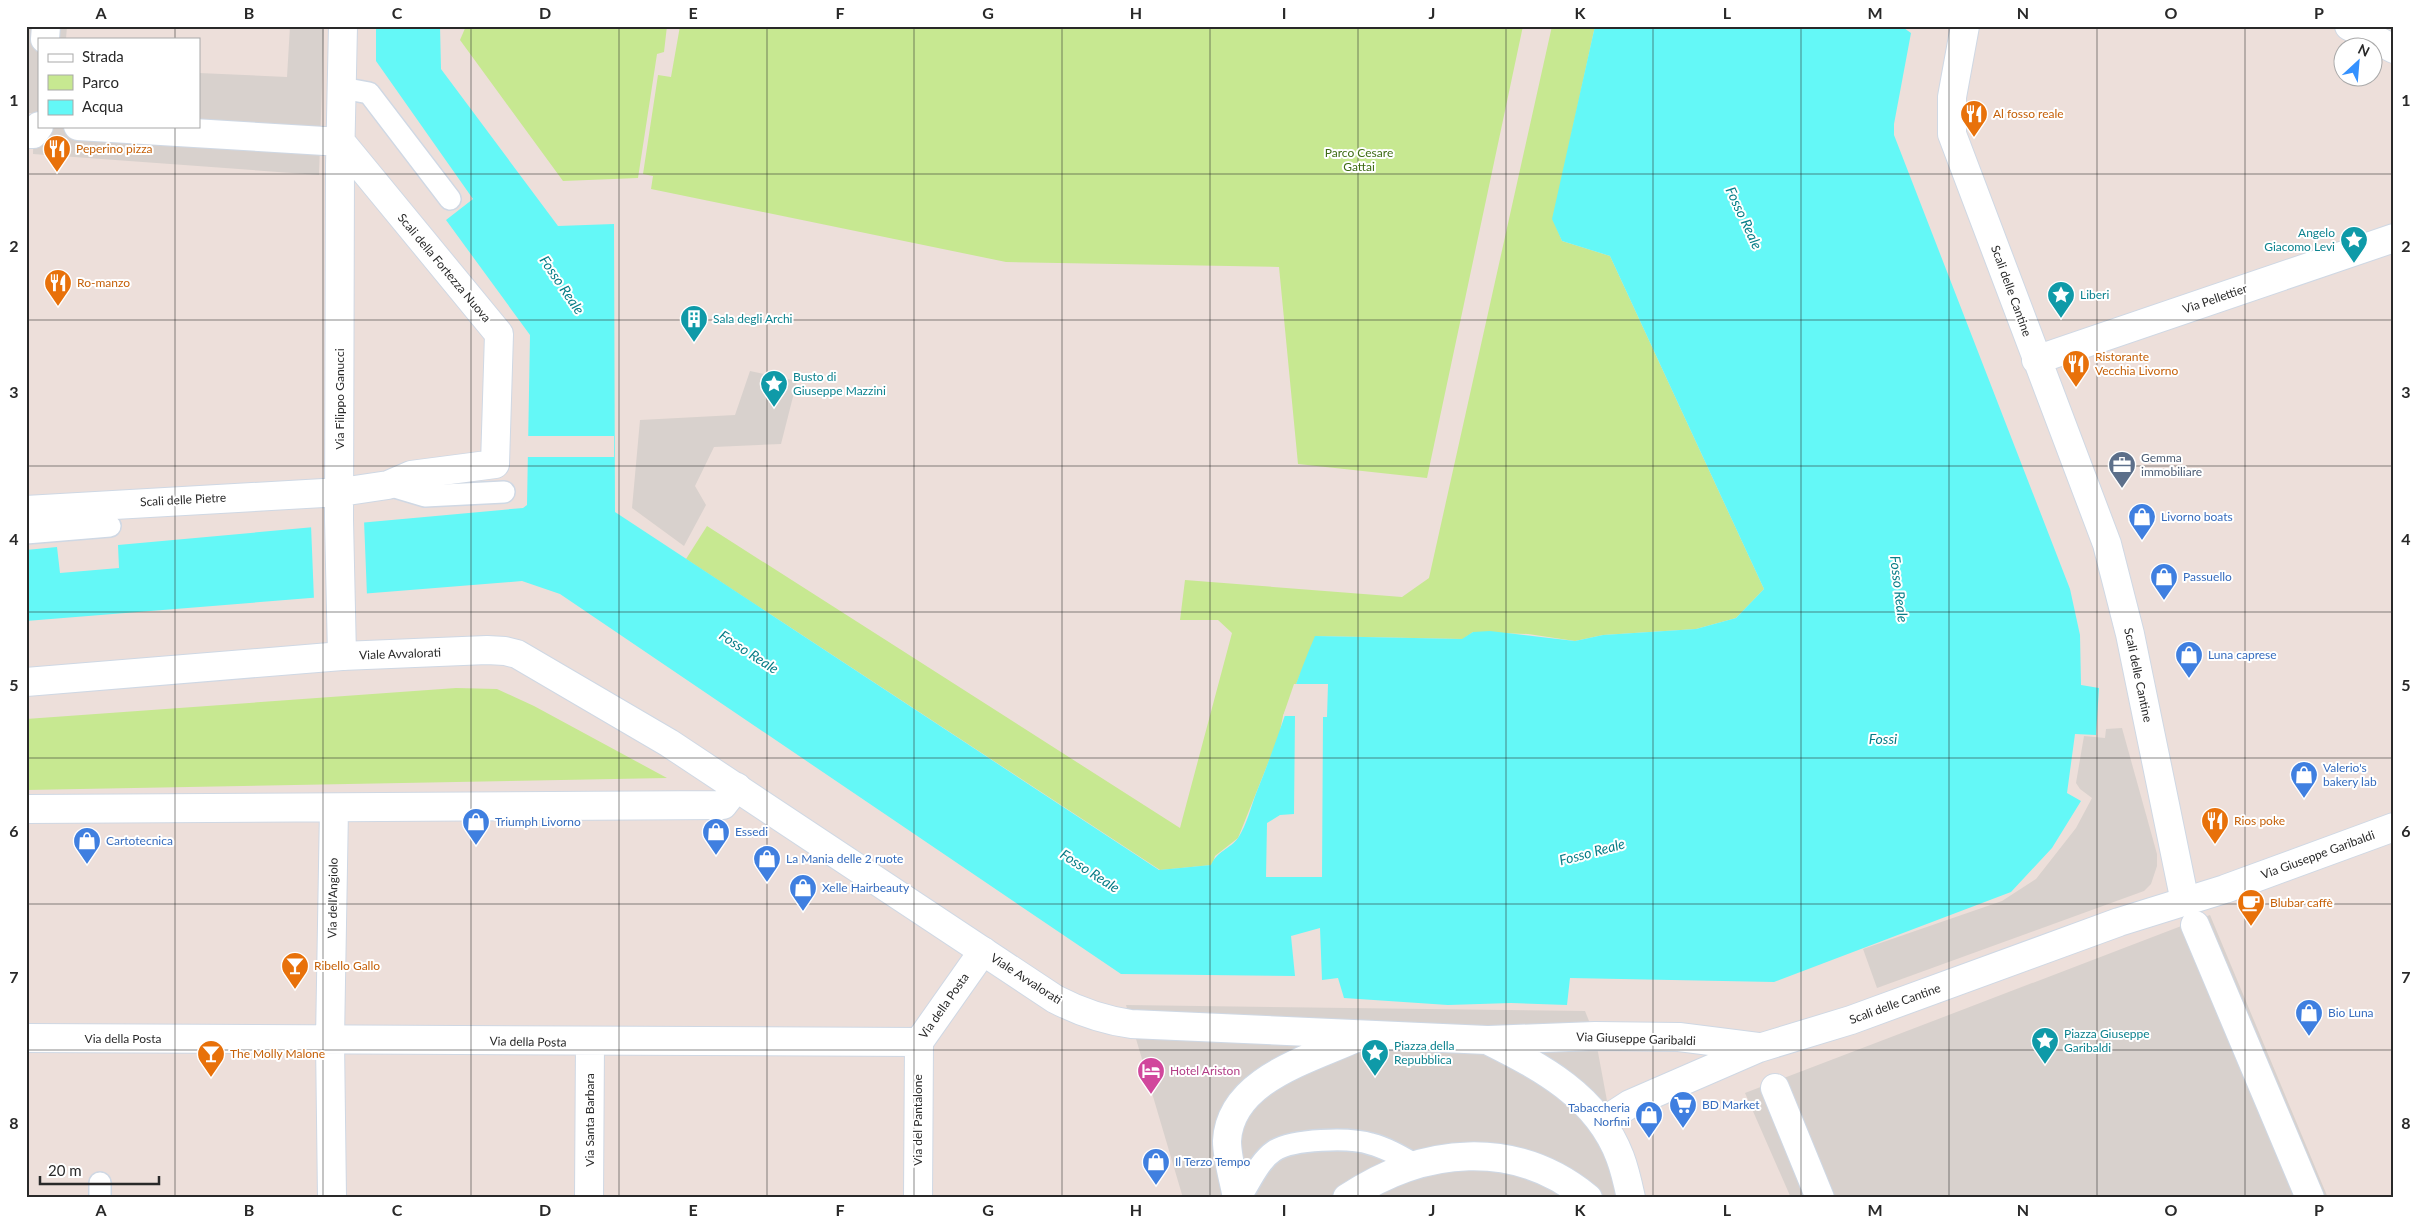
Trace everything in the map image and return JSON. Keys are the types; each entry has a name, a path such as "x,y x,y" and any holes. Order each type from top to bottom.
{"street":[{"name":"Via Filippo Ganucci","path":"342,656 339,520 341,492 341,142 343,26"},
{"name":"Scali delle Cantine","path":"1760,1048 1850,1020 2119,922 2190,914 2130,634 2107,544 1952,134 1952,96 1965,26"},
{"path":"2349,26 2394,49"},
{"path":"26,134 33,134 38,127"},
{"path":"111,128 341,142"},
{"name":"Scali della Fortezza Nuova","path":"341,142 498,334 495,464 411,475 388,485 341,492"},
{"name":"Via Pellettier","path":"2036,360 2394,238"},
{"name":"Scali delle Pietre","path":"26,510 341,492"},
{"name":"Viale Avvalorati","path":"26,682 342,656 487,650 517,654 661,738 1055,999 1074,1009 1109,1021 1131,1024 1362,1036"},
{"path":"26,809 723,805 737,787"},
{"name":"Via dell'Angiolo","path":"332,1198 330,1040 334,808"},
{"name":"Via Giuseppe Garibaldi","path":"2190,914 2394,828"},
{"path":"2190,914 2310,1198"},
{"name":"Via della Posta","path":"26,1038 919,1042 983,951"},
{"path":"1239,1198 1227,1144 1228,1129 1235,1110 1248,1094 1268,1078 1362,1036 1487,1040 1535,1064 1566,1085 1586,1103 1604,1125 1620,1157 1631,1198"},
{"name":"Via Giuseppe Garibaldi","path":"1487,1040 1595,1036 1679,1038 1760,1048"},
{"name":"Via Santa Barbara","path":"589,1198 590,1042"},
{"name":"Via del Pantalone","path":"918,1198 919,1042"},
{"path":"1604,1125 1610,1117 1630,1104 1760,1048"},
{"path":"1775,1088 1820,1198"},
{"path":"1347,1198 1387,1176 1416,1165 1462,1156 1501,1158 1551,1173 1588,1198"}],"lane":[{"path":"342,88 369,93 450,199"},
{"path":"388,485 425,496 504,492"},
{"path":"26,532 110,526"},
{"path":"1239,1198 1264,1161 1273,1152 1290,1144 1348,1141 1370,1143 1416,1165"}],"green space":[{"path":"466,26 667,26 664,52 657,54 638,178 563,181 460,40"},
{"name":"Parco Cesare Gattai","path":"680,26 1523,26 1427,478 1298,464 1279,267 1006,262 651,189 653,176 643,174 658,75 671,77"},
{"path":"1552,26 1595,26 1553,219 1562,241 1610,256 1764,589 1736,618 1696,629 1603,635 1575,641 1528,634 1473,632 1463,639 1316,636 1283,716 1279,736 1238,838 1215,856 1212,865 1160,870 686,559 707,526 1180,828 1232,633 1218,620 1180,620 1185,580 1402,597 1429,578"},
{"path":"456,688 497,689 534,706 667,778 26,790 26,719"}],"shaded area":[{"path":"26,26 67,26 66,38 38,38 38,128 200,128 200,73 287,77 290,26 324,26 319,175 33,154 34,113 26,113"},
{"path":"750,371 797,381 781,444 714,447 695,486 706,505 684,546 632,508 640,420 735,415"},
{"path":"2122,728 2157,854 2157,866 2151,884 2144,891 1877,988 1863,949 2002,901 2036,879 2076,828 2092,798 2080,789 2076,783 2084,736 2105,738 2106,729"},
{"name":"Piazza Giuseppe Garibaldi","path":"2210,915 2328,1198 1791,1198 1745,1093"},
{"name":"Piazza della Repubblica","path":"1126,1005 1585,1011 1595,1036 1610,1117 1631,1198 1183,1198"}],"water":[{"name":"Fossi","path":"376,26 440,26 441,69 558,226 614,224 615,512 1159,870 1211,865 1220,853 1238,838 1315,636 1462,639 1473,632 1490,631 1575,641 1603,635 1696,629 1736,618 1764,589 1610,256 1562,241 1552,219 1595,26 1901,26 1911,33 1894,124 1894,135 2070,589 2080,635 2081,685 2099,688 2096,735 2075,734 2067,793 2081,801 2052,848 2011,892 1774,982 1570,978 1567,1005 1511,1003 1448,1005 1344,998 1338,978 1322,980 1320,928 1291,936 1295,976 1121,974 560,594 522,581 26,621 26,550 57,547 60,573 119,568 118,545 523,508 527,505 530,335 446,220 473,199 376,61"}],"pier":[{"path":"526,436 614,436 614,457 525,457"},
{"path":"364,520 367,596 314,600 311,525"},
{"path":"1294,684 1328,684 1327,717 1323,717 1322,877 1266,877 1267,823 1280,815 1294,814 1295,716 1283,716"}],"place":[{"name":"Al fosso reale","path":"1974,138"},
{"name":"Peperino pizza","path":"57,173"},
{"name":"Angelo Giacomo Levi","path":"2354,264"},
{"name":"Ro-manzo","path":"58,307"},
{"name":"Liberi","path":"2061,319"},
{"name":"Sala degli Archi","path":"694,343"},
{"name":"Ristorante Vecchia Livorno","path":"2076,388"},
{"name":"Busto di Giuseppe Mazzini","path":"774,408"},
{"name":"Gemma immobiliare","path":"2122,489"},
{"name":"Livorno boats","path":"2142,541"},
{"name":"Passuello","path":"2164,601"},
{"name":"Luna caprese","path":"2189,679"},
{"name":"Valerio's bakery lab","path":"2304,799"},
{"name":"Rios poke","path":"2215,845"},
{"name":"Triumph Livorno","path":"476,846"},
{"name":"Essedi","path":"716,856"},
{"name":"Cartotecnica","path":"87,865"},
{"name":"La Mania delle 2 ruote","path":"767,883"},
{"name":"Xelle Hairbeauty","path":"803,912"},
{"name":"Blubar caffè","path":"2251,927"},
{"name":"Ribello Gallo","path":"295,990"},
{"name":"Bio Luna","path":"2309,1037"},
{"name":"Piazza Giuseppe Garibaldi","path":"2045,1065"},
{"name":"Piazza della Repubblica","path":"1375,1077"},
{"name":"The Molly Malone","path":"211,1078"},
{"name":"Hotel Ariston","path":"1151,1095"},
{"name":"BD Market","path":"1683,1129"},
{"name":"Tabaccheria Norfini","path":"1649,1139"},
{"name":"Il Terzo Tempo","path":"1156,1186"}],"water label":[{"name":"Fosso Reale","path":"1744,218"},
{"name":"Fosso Reale","path":"562,285"},
{"name":"Fosso Reale","path":"1899,589"},
{"name":"Fosso Reale","path":"749,652"},
{"name":"Fosso Reale","path":"1592,852"},
{"name":"Fosso Reale","path":"1090,871"}]}
